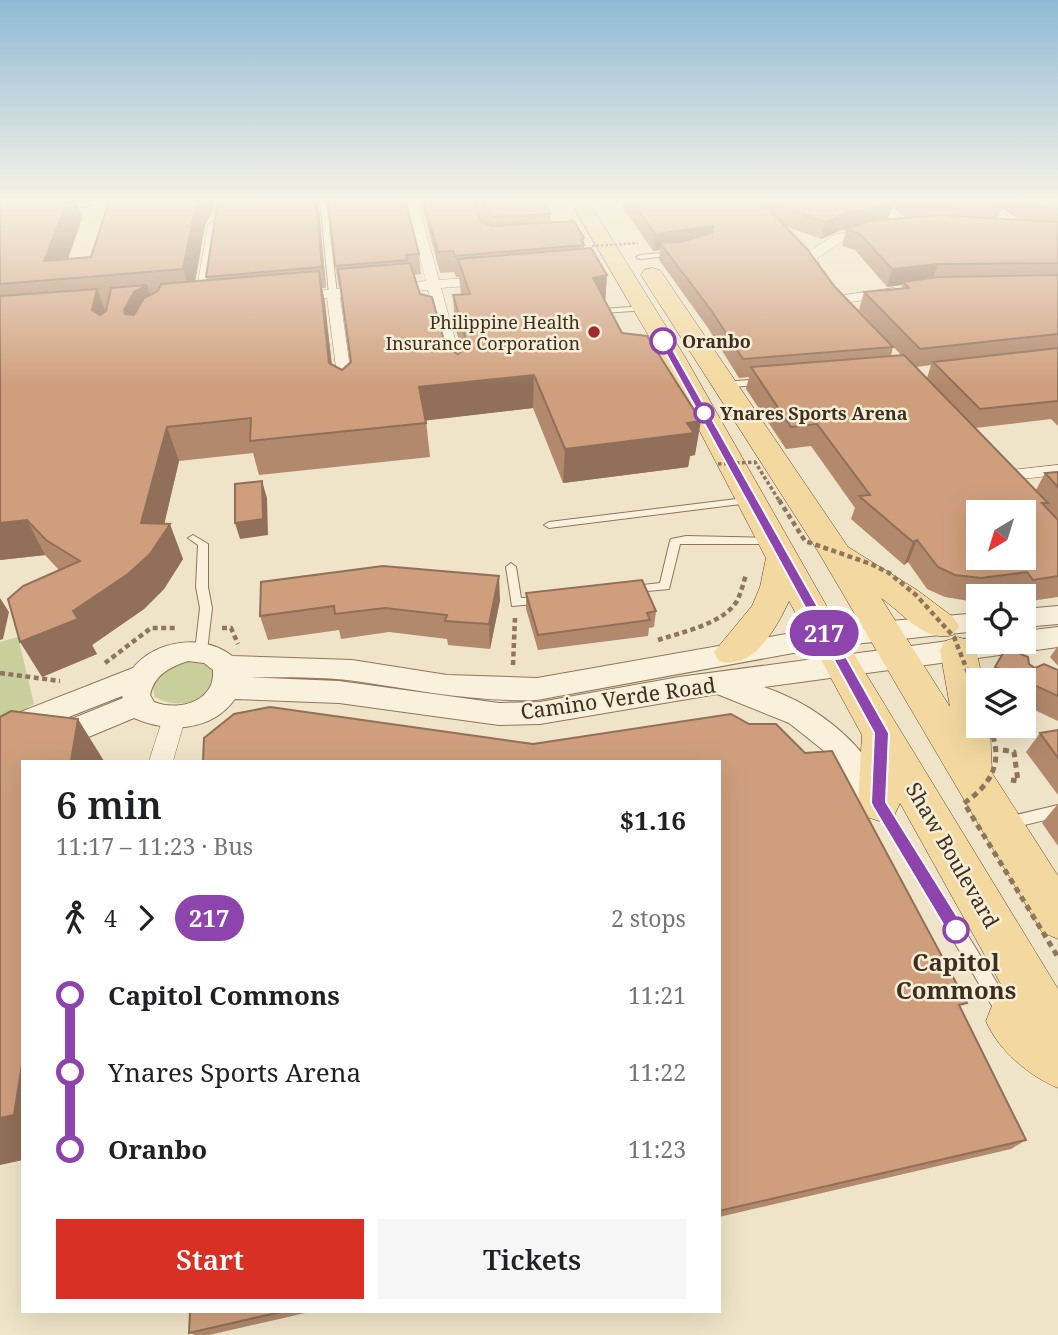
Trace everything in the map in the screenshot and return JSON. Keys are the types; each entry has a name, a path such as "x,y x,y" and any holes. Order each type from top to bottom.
{"main road":[{"name":"Shaw Boulevard","path":"627,261 643,308 668,357 753,500 770,546 1058,1036"},
{"name":"Shaw Boulevard","path":"628,261 723,385 835,552 890,644 982,744 1001,825 1051,892"},
{"path":"732,653 766,616 779,585 770,546"},
{"path":"835,552 959,633 969,700 982,744"},
{"path":"879,803 882,733"},
{"path":"1011,1021 1058,1062"}],"street":[{"path":"201,305 208,261"},
{"path":"428,261 458,380"},
{"path":"811,261 837,300 854,318"},
{"path":"274,299 505,279"},
{"path":"837,300 905,291"},
{"path":"333,294 346,396"},
{"path":"1020,493 998,471 1058,470"},
{"path":"1036,617 1058,615"},
{"path":"834,651 959,633"},
{"path":"1036,643 1058,637"},
{"path":"0,761 140,690 162,659 188,651 201,651 211,654 226,677 218,700 205,709 173,719 152,715 140,690"},
{"name":"Camino Verde Road","path":"226,677 352,670 447,686 537,689 732,653 834,651"},
{"name":"Camino Verde Road","path":"226,677 442,708 499,714 540,713 711,684 834,651"},
{"path":"711,684 768,697 822,728 855,763 879,803"},
{"path":"0,732 140,690"},
{"path":"161,760 173,719"}],"lane":[{"path":"330,261 333,294"},
{"path":"603,311 643,308"},
{"path":"723,385 773,381"},
{"path":"549,525 753,500"},
{"path":"193,538 203,544 202,587 206,608 201,651"},
{"path":"611,592 665,586 675,541 686,539 770,546"},
{"path":"511,567 516,603 556,599"},
{"path":"879,803 1011,1021"},
{"path":"1001,825 1058,811"}],"path":[{"path":"718,464 755,462 805,541 855,557 889,573 916,595 954,637 966,668"},
{"path":"650,643 688,631 735,604 749,566 770,546"},
{"path":"516,603 513,669 524,668"},
{"path":"0,673 65,681"},
{"path":"982,744 1014,752 1018,781"},
{"path":"982,744 995,765 978,795 964,803 1058,957"}],"green space":[{"path":"18,637 34,704 0,724 0,642"},
{"path":"192,659 207,663 215,672 207,691 201,697 183,703 155,697 152,685 159,672"}],"building":[{"path":"0,261 185,261 183,269 0,284"},
{"path":"208,261 321,261 322,267 206,277"},
{"path":"335,261 392,261 335,266"},
{"path":"459,261 599,261 607,275 593,278 622,333 647,336 701,421 687,423 694,433 565,449 534,375 419,387 426,423 250,441 251,418 167,427 141,523 170,524 150,554 128,574 73,611 78,619 20,642 8,599 23,586 80,561 46,540 27,520 0,523 0,296 97,289 92,310 100,315 106,311 111,288 147,285 134,292 124,310 125,314 134,315 144,298 158,291 161,284 319,271 329,363 342,370 351,362 338,269 410,263 420,294 432,297 446,348 458,354 468,346 453,295 470,294"},
{"path":"674,261 816,261 835,287 893,347 743,359 711,310"},
{"path":"885,261 1058,261 938,264 892,269"},
{"path":"1058,275 1058,334 920,349 864,292 909,288 903,282 938,277"},
{"path":"1058,348 1058,401 980,409 933,362"},
{"path":"904,355 1048,503 1042,503 1058,520 1058,576 1033,580 1027,572 981,578 955,575 938,567 917,540 913,542 859,496 870,495 817,424 791,427 751,367"},
{"path":"1058,472 1058,487 1045,473"},
{"path":"262,481 263,519 235,523 235,484"},
{"path":"383,566 499,576 489,624 445,621 447,615 385,608 335,614 334,606 260,616 261,582"},
{"path":"642,580 656,611 647,613 650,620 538,635 526,593"},
{"path":"1003,654 1021,654 1028,657 1029,664 1035,668 997,668 995,667"},
{"path":"1044,664 1058,670 1058,696 1036,686 1035,668"},
{"path":"270,707 533,744 731,714 749,724 776,724 805,753 832,751 967,1003 959,1005 1026,1140 721,1211 721,760 203,760 204,738 234,714"},
{"path":"11,711 78,719 71,760 21,760 21,1071 14,1115 0,1118 0,717"},
{"path":"1058,730 1058,758 1040,733"},
{"path":"190,1313 276,1313 189,1333"}],"bus line":[{"name":"217","path":"663,341 769,528 842,666 882,733 879,803 956,930"}],"place":[{"name":"Philippine Health Insurance Corporation","path":"594,332"},
{"name":"Oranbo","path":"663,341"},
{"name":"Ynares Sports Arena","path":"704,413"},
{"name":"Capitol Commons","path":"956,930"}]}
